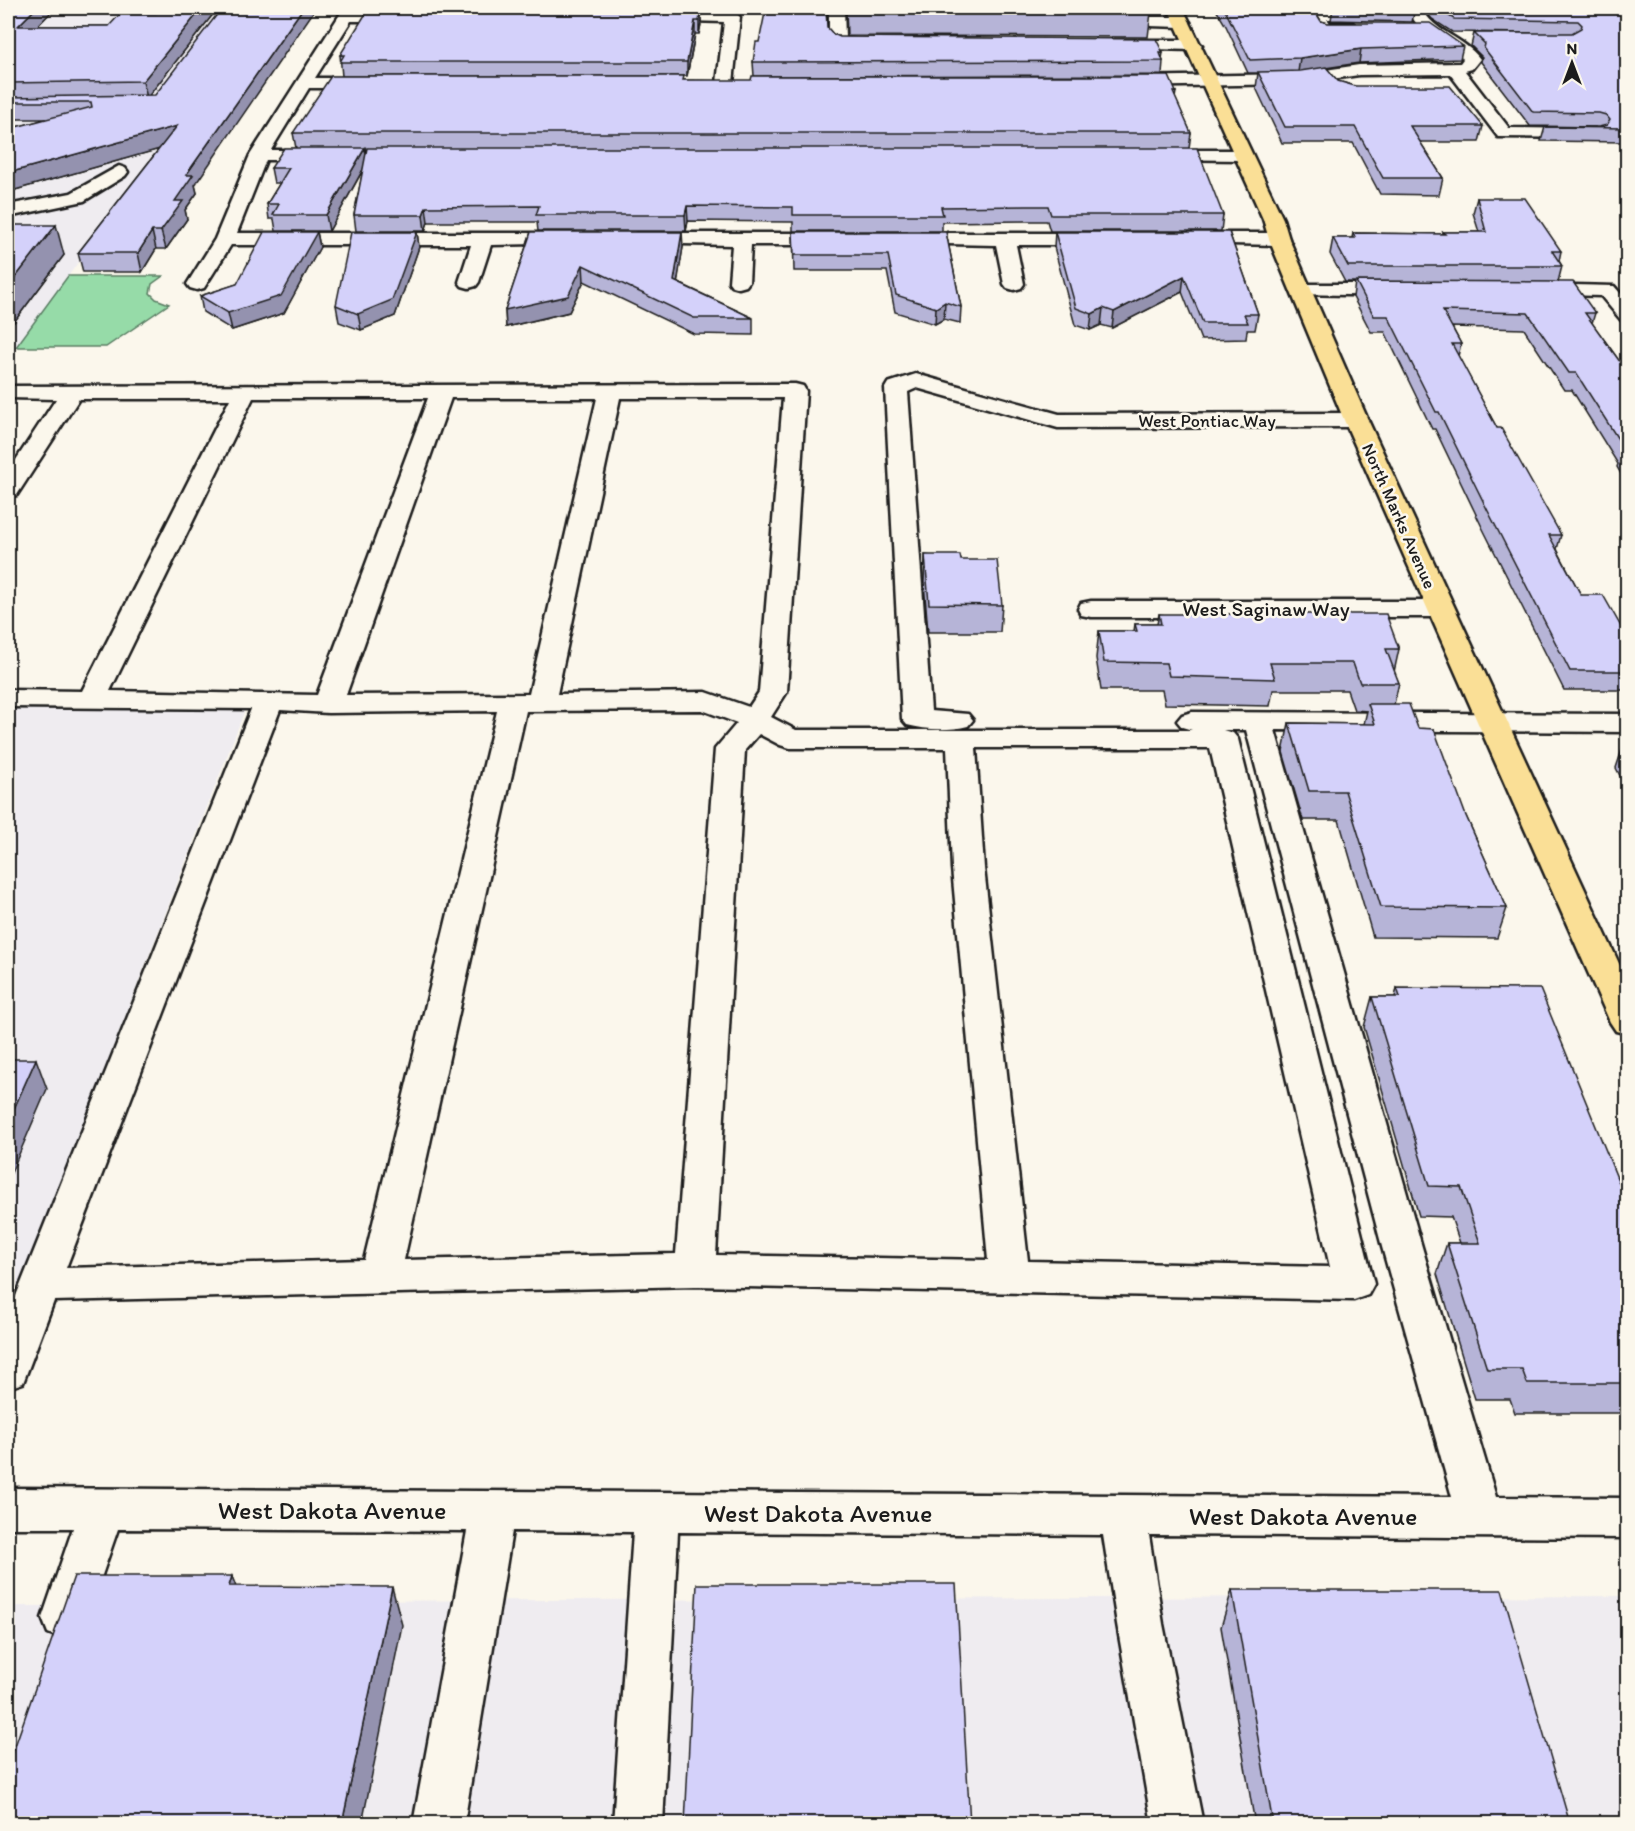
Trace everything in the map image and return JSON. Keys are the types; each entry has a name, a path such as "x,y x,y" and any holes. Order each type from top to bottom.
{"main road":[{"name":"North Marks Avenue","path":"1179,15 1273,219 1279,239 1356,420 1628,1022"}],"street":[{"path":"836,8 837,40 841,43 889,45"},
{"path":"197,284 225,239 259,156 348,12 427,16"},
{"path":"1116,82 1298,80 1359,69 1455,69 1466,66 1472,59 1466,50 1408,15 1317,14 1326,29 1385,29"},
{"path":"1103,19 1137,22 1179,15"},
{"path":"638,17 732,17 725,82"},
{"path":"1448,39 1470,39"},
{"path":"1100,45 1194,45"},
{"path":"1455,69 1504,134 1595,134"},
{"path":"1328,75 1342,90"},
{"path":"304,82 386,82"},
{"path":"1451,94 1474,94"},
{"path":"1136,155 1243,154"},
{"path":"259,156 342,155"},
{"path":"8,211 77,197 119,172"},
{"path":"225,239 589,239"},
{"path":"469,282 483,239"},
{"path":"624,239 862,239"},
{"path":"739,282 742,239"},
{"path":"886,239 1125,239"},
{"path":"1005,239 1014,284"},
{"path":"1160,239 1279,239"},
{"path":"1302,290 1419,290"},
{"path":"1513,290 1607,290 1628,316"},
{"name":"West Pontiac Way","path":"1258,721 917,719 896,388 916,381 1058,421 1356,420"},
{"path":"11,392 795,391 773,692 755,720 730,749 695,1270"},
{"path":"8,490 72,392"},
{"path":"380,1276 527,703 610,392"},
{"path":"91,701 244,393"},
{"path":"328,704 441,393"},
{"name":"West Saginaw Way","path":"1091,609 1441,609"},
{"path":"8,699 269,701 328,704 706,700 755,720 790,739 1223,739 1354,1284 695,1270 39,1285"},
{"path":"8,1371 39,1285 269,701"},
{"path":"1480,1518 1395,1224 1258,721 1628,723"},
{"path":"960,739 970,879 1010,1277"},
{"name":"West Dakota Avenue","path":"8,1508 1628,1518"},
{"path":"53,1652 102,1509"},
{"path":"438,1824 493,1511"},
{"path":"638,1824 657,1512"},
{"path":"1123,1515 1140,1624 1178,1824"}],"shaded area":[{"path":"8,8 254,8 183,120 8,358"},
{"path":"8,709 245,710 8,1316"},
{"path":"1627,1596 1627,1823 8,1823 8,1606 282,1605 283,1601"}],"green space":[{"path":"68,276 163,276 152,284 150,293 156,299 169,304 106,347 16,347"}],"building":[{"path":"8,8 36,8 18,26 109,26 121,13 156,13 161,8 202,8 143,81 8,83"},
{"path":"222,8 303,8 186,175 193,175 175,201 183,201 161,231 152,231 138,253 78,253 177,126 8,173 8,129 92,107 91,102 8,102 8,97 155,95"},
{"path":"766,8 826,8 827,27 833,34 840,37 1156,39 1163,53 1160,53 1163,61 753,62"},
{"path":"847,8 1149,8 1151,12 847,10"},
{"path":"1224,8 1313,8 1321,21 1328,23 1430,23 1463,46 1361,49 1300,58 1250,60"},
{"path":"1346,8 1414,8 1415,9"},
{"path":"1436,8 1628,8 1628,128 1545,127 1599,127 1607,125 1610,120 1606,115 1599,113 1533,112 1484,48 1485,44 1474,33 1572,33 1581,28 1582,25 1578,21 1454,19"},
{"path":"368,10 701,11 699,21 695,21 687,62 340,62 344,55 340,55"},
{"path":"1326,67 1338,81 1355,86 1450,86 1483,126 1410,126 1443,178 1383,178 1355,127 1285,127 1258,72 1300,71"},
{"path":"331,76 684,76 683,80 751,80 752,76 1169,76 1176,92 1173,92 1191,133 293,133"},
{"path":"284,148 365,148 326,215 273,215 279,204 267,204 289,168 271,168"},
{"path":"367,148 1197,148 1223,215 1051,215 1048,206 1026,206 941,207 943,215 793,215 793,207 687,206 685,215 536,215 539,206 426,207 423,215 354,215"},
{"path":"1477,198 1525,198 1561,251 1552,251 1562,266 1348,266 1333,238 1355,238 1353,233 1486,232"},
{"path":"8,225 56,225 8,287"},
{"path":"264,232 317,232 281,296 228,313 200,296 237,284"},
{"path":"351,232 417,232 392,300 358,314 336,305"},
{"path":"531,232 682,232 674,281 753,318 694,318 583,265 568,296 505,310"},
{"path":"793,232 946,232 961,307 945,302 936,308 896,295 888,255 794,255"},
{"path":"1055,232 1229,232 1258,314 1244,314 1248,323 1203,323 1184,276 1114,312 1103,308 1092,314 1076,308"},
{"path":"1356,281 1573,282 1595,313 1585,313 1628,373 1628,459 1622,450 1625,450 1576,373 1569,373 1528,313 1443,311 1461,344 1452,344 1497,428 1501,428 1561,535 1549,535 1581,595 1603,595 1628,639 1628,671 1570,671 1388,316 1374,316"},
{"path":"925,555 960,555 961,560 997,560 1002,605 929,604"},
{"path":"1159,614 1386,614 1399,649 1386,649 1399,683 1360,683 1353,663 1270,663 1275,679 1169,676 1166,663 1104,662 1099,631 1137,631 1135,624 1161,624"},
{"path":"1368,704 1409,704 1418,728 1434,729 1466,816 1507,908 1381,907 1345,791 1309,791 1289,723 1375,724"},
{"path":"1397,988 1540,989 1628,1205 1628,1383 1527,1383 1522,1369 1487,1369 1447,1243 1480,1243 1461,1187 1429,1186 1372,997 1400,997"},
{"path":"8,1059 36,1059 8,1122"},
{"path":"74,1576 232,1576 229,1586 392,1587 342,1824 8,1824 8,1765"},
{"path":"697,1584 956,1584 970,1824 685,1824"},
{"path":"1232,1590 1502,1590 1570,1824 1273,1824"}]}
